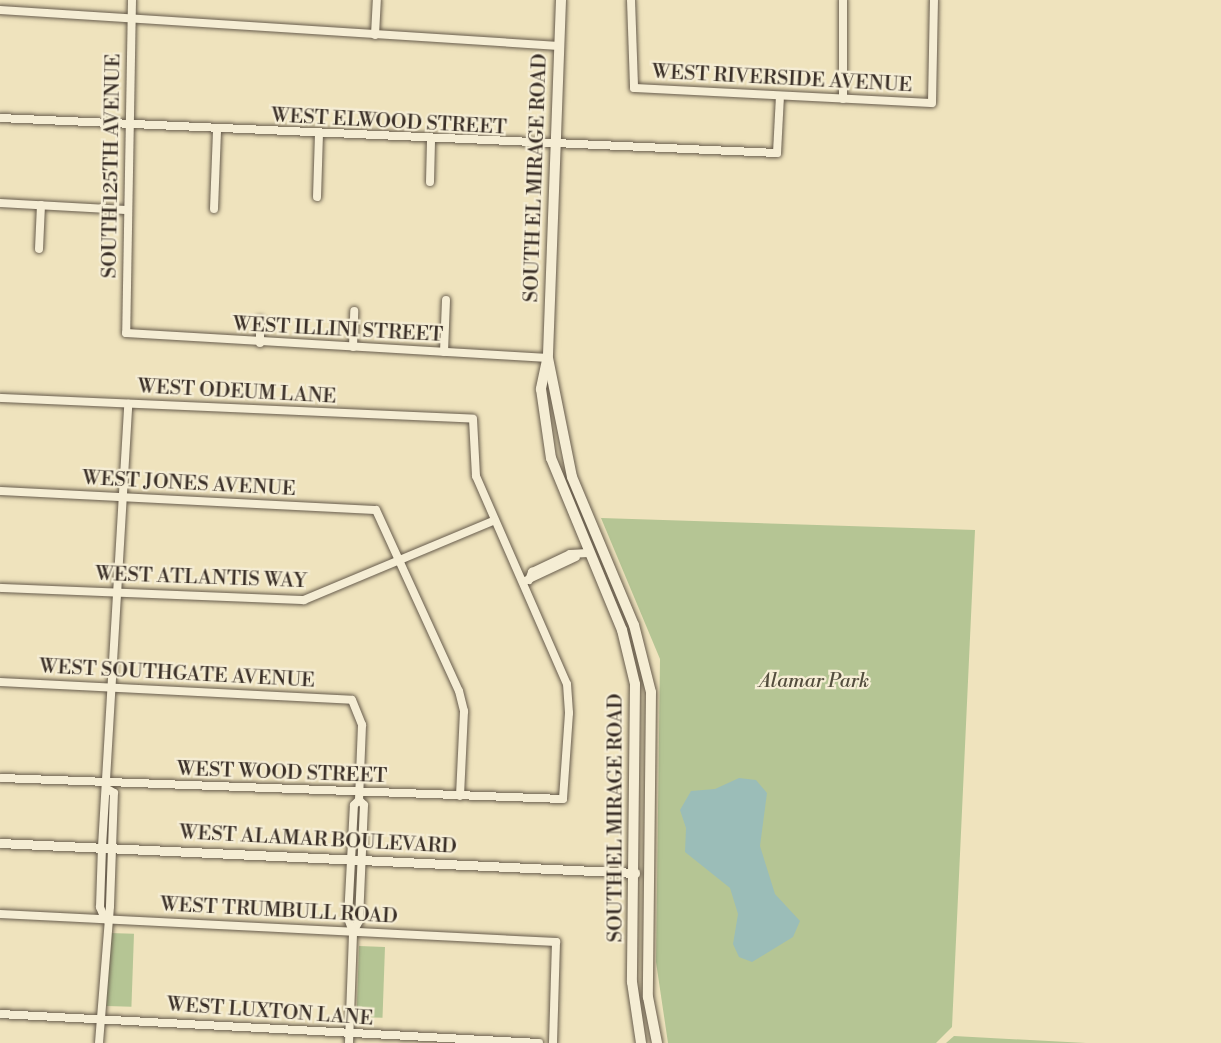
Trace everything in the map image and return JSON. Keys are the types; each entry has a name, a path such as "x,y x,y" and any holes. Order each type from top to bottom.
{"main road":[{"name":"SOUTH EL MIRAGE ROAD","path":"561,0 548,358 541,389 551,458 588,553 622,630 635,684 635,873 632,982 641,1043"},
{"name":"SOUTH EL MIRAGE ROAD","path":"548,358 572,477 634,625 651,692 648,997 657,1043"}],"street":[{"name":"SOUTH 125TH AVENUE","path":"126,333 126,210 132,0"},
{"path":"375,35 377,0"},
{"name":"WEST RIVERSIDE AVENUE","path":"632,0 632,87 932,103 934,0"},
{"path":"843,0 843,99"},
{"path":"0,10 559,46"},
{"name":"WEST ELWOOD STREET","path":"0,118 431,141 777,153 780,96"},
{"path":"214,209 217,129"},
{"path":"317,197 319,135"},
{"path":"430,182 431,141"},
{"path":"0,203 126,210"},
{"path":"39,249 41,205"},
{"path":"444,352 446,300"},
{"path":"353,347 354,310"},
{"path":"260,320 260,343"},
{"name":"WEST ILLINI STREET","path":"126,333 260,343 548,358"},
{"name":"WEST ODEUM LANE","path":"0,398 473,419 476,476 493,521"},
{"path":"99,1043 106,847 114,793 109,787 129,404"},
{"name":"WEST JONES AVENUE","path":"0,491 376,510 400,561"},
{"path":"493,521 525,581 531,572 570,554 576,557 588,553"},
{"name":"WEST ATLANTIS WAY","path":"0,588 304,600 493,521"},
{"path":"400,561 464,711 460,796"},
{"name":"WEST WOOD STREET","path":"0,778 109,787 360,797 460,796 563,799 567,684 525,581"},
{"name":"WEST SOUTHGATE AVENUE","path":"0,682 352,700 362,725 360,797"},
{"path":"349,1039 353,932 359,921 357,861 360,797"},
{"name":"WEST ALAMAR BOULEVARD","path":"0,843 635,873"},
{"name":"WEST TRUMBULL ROAD","path":"0,914 556,942 553,1043"},
{"name":"WEST LUXTON LANE","path":"0,1014 100,1018 349,1039 539,1043"}],"green space":[{"name":"Alamar Park","path":"601,518 975,530 952,1027 936,1043 668,1043 656,962 660,659"},
{"path":"109,933 134,934 131,1007 106,1006"},
{"path":"359,946 385,947 383,1018 357,1017"},
{"path":"954,1036 1086,1043 946,1043"}],"water":[{"path":"739,778 756,780 767,793 760,846 775,894 800,921 793,937 752,962 739,957 733,944 738,914 730,888 685,852 686,828 680,810 691,791 715,789"}]}
